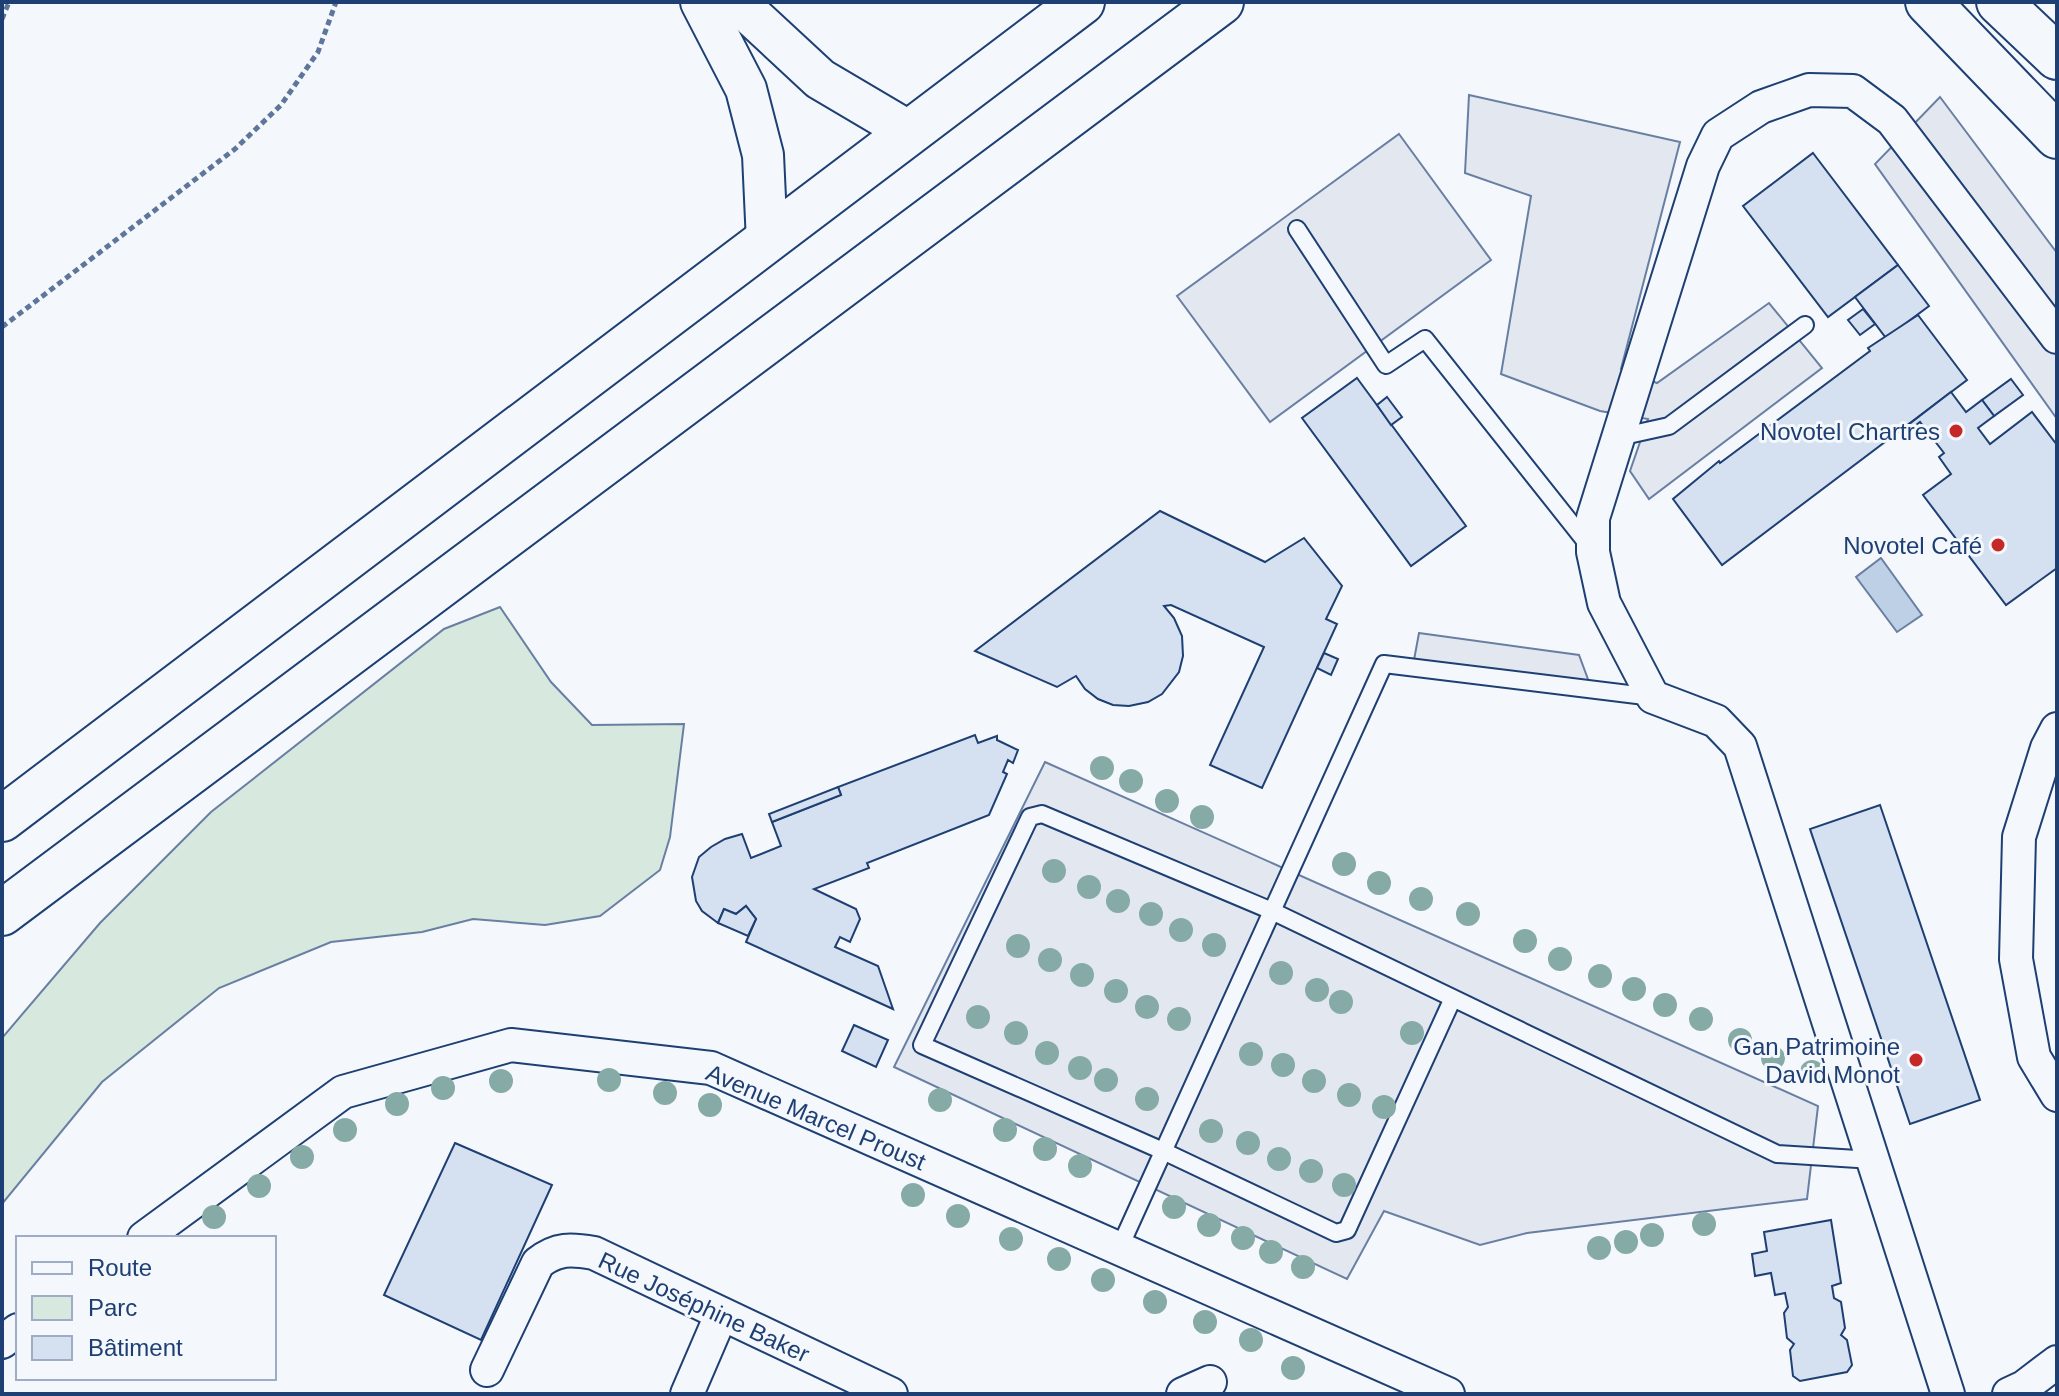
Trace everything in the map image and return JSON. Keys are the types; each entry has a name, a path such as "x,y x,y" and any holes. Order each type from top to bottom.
{"main road":[{"path":"2,819 1082,2"},
{"path":"2,913 1221,2"},
{"path":"1928,2 2057,136"},
{"path":"1999,2 2057,57"}],"street":[{"path":"701,2 746,89 763,155 767,242"},
{"path":"737,2 820,79 908,131"},
{"path":"1948,1394 1740,746 1716,721 1653,697 1604,603 1593,552 1593,518 1703,166 1718,135 1761,107 1809,90 1853,91 1892,120 2057,337"},
{"path":"2057,729 2047,748 2019,837 2016,959 2034,1057 2057,1095"},
{"name":"Avenue Marcel Proust","path":"147,1236 343,1092 511,1045 711,1068 1431,1391"},
{"name":"Rue Joséphine Baker","path":"487,1370 538,1263 551,1253 570,1249 594,1253 891,1394"},
{"path":"687,1394 721,1315"},
{"path":"2009,1394 2024,1387 2057,1362"}],"lane":[{"path":"1297,229 1386,365 1425,339 1593,552"},
{"path":"1619,437 1669,426 1805,325"},
{"path":"1119,1249 1384,664 1653,697"},
{"path":"1453,998 1347,1230 1336,1233 1163,1151 922,1045 1030,817 1042,814 1272,911 1453,998 1777,1154 1873,1160"}],"path":[{"path":"2,19 9,2"},
{"path":"2,327 235,149 281,105 318,52 336,2"}],"green space":[{"path":"500,607 551,682 592,725 684,724 670,837 660,870 600,916 545,925 473,919 422,932 331,942 219,988 102,1082 2,1204 2,1038 100,923 211,812 444,629"}],"shaded area":[{"path":"1469,95 1680,142 1621,369 1657,383 1769,303 1822,368 1649,499 1630,471 1648,419 1600,411 1501,374 1531,196 1465,173"},
{"path":"1940,97 2057,253 2057,419 1875,164"},
{"path":"1399,134 1491,260 1270,422 1177,296"},
{"path":"1419,633 1579,655 1589,682 1414,660"},
{"path":"1045,762 1818,1106 1807,1199 1527,1233 1480,1245 1384,1211 1347,1279 894,1067"}],"water":[{"path":"1881,558 1922,615 1897,632 1856,577"}],"building":[{"path":"1813,153 1898,265 1828,317 1743,206"},
{"path":"1898,265 1929,306 1886,338 1855,297"},
{"path":"1863,309 1875,324 1860,335 1848,320"},
{"path":"1918,315 1967,380 1722,565 1673,499 1719,461 1870,351 1868,348"},
{"path":"1357,378 1466,526 1411,566 1302,418"},
{"path":"2011,379 2023,395 1994,416 1982,400"},
{"path":"1951,392 1966,412 1982,400 1994,416 1978,428 1990,444 2032,412 2057,445 2057,568 2006,605 1923,495 1951,474 1939,457 1944,453 1920,422 1911,429 1908,425"},
{"path":"1387,397 1402,417 1391,425 1377,405"},
{"path":"1160,511 1265,562 1304,538 1342,586 1326,619 1337,624 1262,788 1210,765 1264,647 1171,605 1164,606 1174,618 1182,636 1183,656 1179,672 1162,694 1148,702 1129,706 1113,705 1098,699 1085,689 1076,676 1057,687 975,651"},
{"path":"1324,653 1338,659 1331,675 1317,668"},
{"path":"975,735 978,743 997,736 997,740 1018,750 1013,763 1008,760 1003,772 1007,774 989,815 867,863 869,868 814,889 856,909 860,919 850,942 840,937 835,947 878,966 893,1009 746,942 756,919 746,906 736,914 724,909 718,923 702,911 696,901 692,877 699,857 711,847 742,834 751,858 781,846 772,822 841,795 838,787"},
{"path":"838,787 841,795 772,822 769,814"},
{"path":"1880,805 1980,1100 1910,1124 1810,829"},
{"path":"746,906 756,919 748,936 718,923 724,909 736,914"},
{"path":"854,1025 888,1040 876,1067 842,1051"},
{"path":"455,1143 552,1185 481,1340 384,1295"},
{"path":"1831,1220 1841,1283 1832,1286 1834,1298 1841,1302 1845,1328 1841,1335 1847,1340 1852,1365 1847,1372 1800,1381 1793,1376 1790,1350 1794,1344 1787,1338 1785,1293 1775,1295 1771,1273 1755,1276 1752,1254 1767,1251 1764,1232"}],"place":[{"name":"Novotel Chartres","path":"1956,431"},
{"name":"Novotel Café","path":"1998,545"},
{"name":"Gan Patrimoine David Monot","path":"1916,1060"}]}
